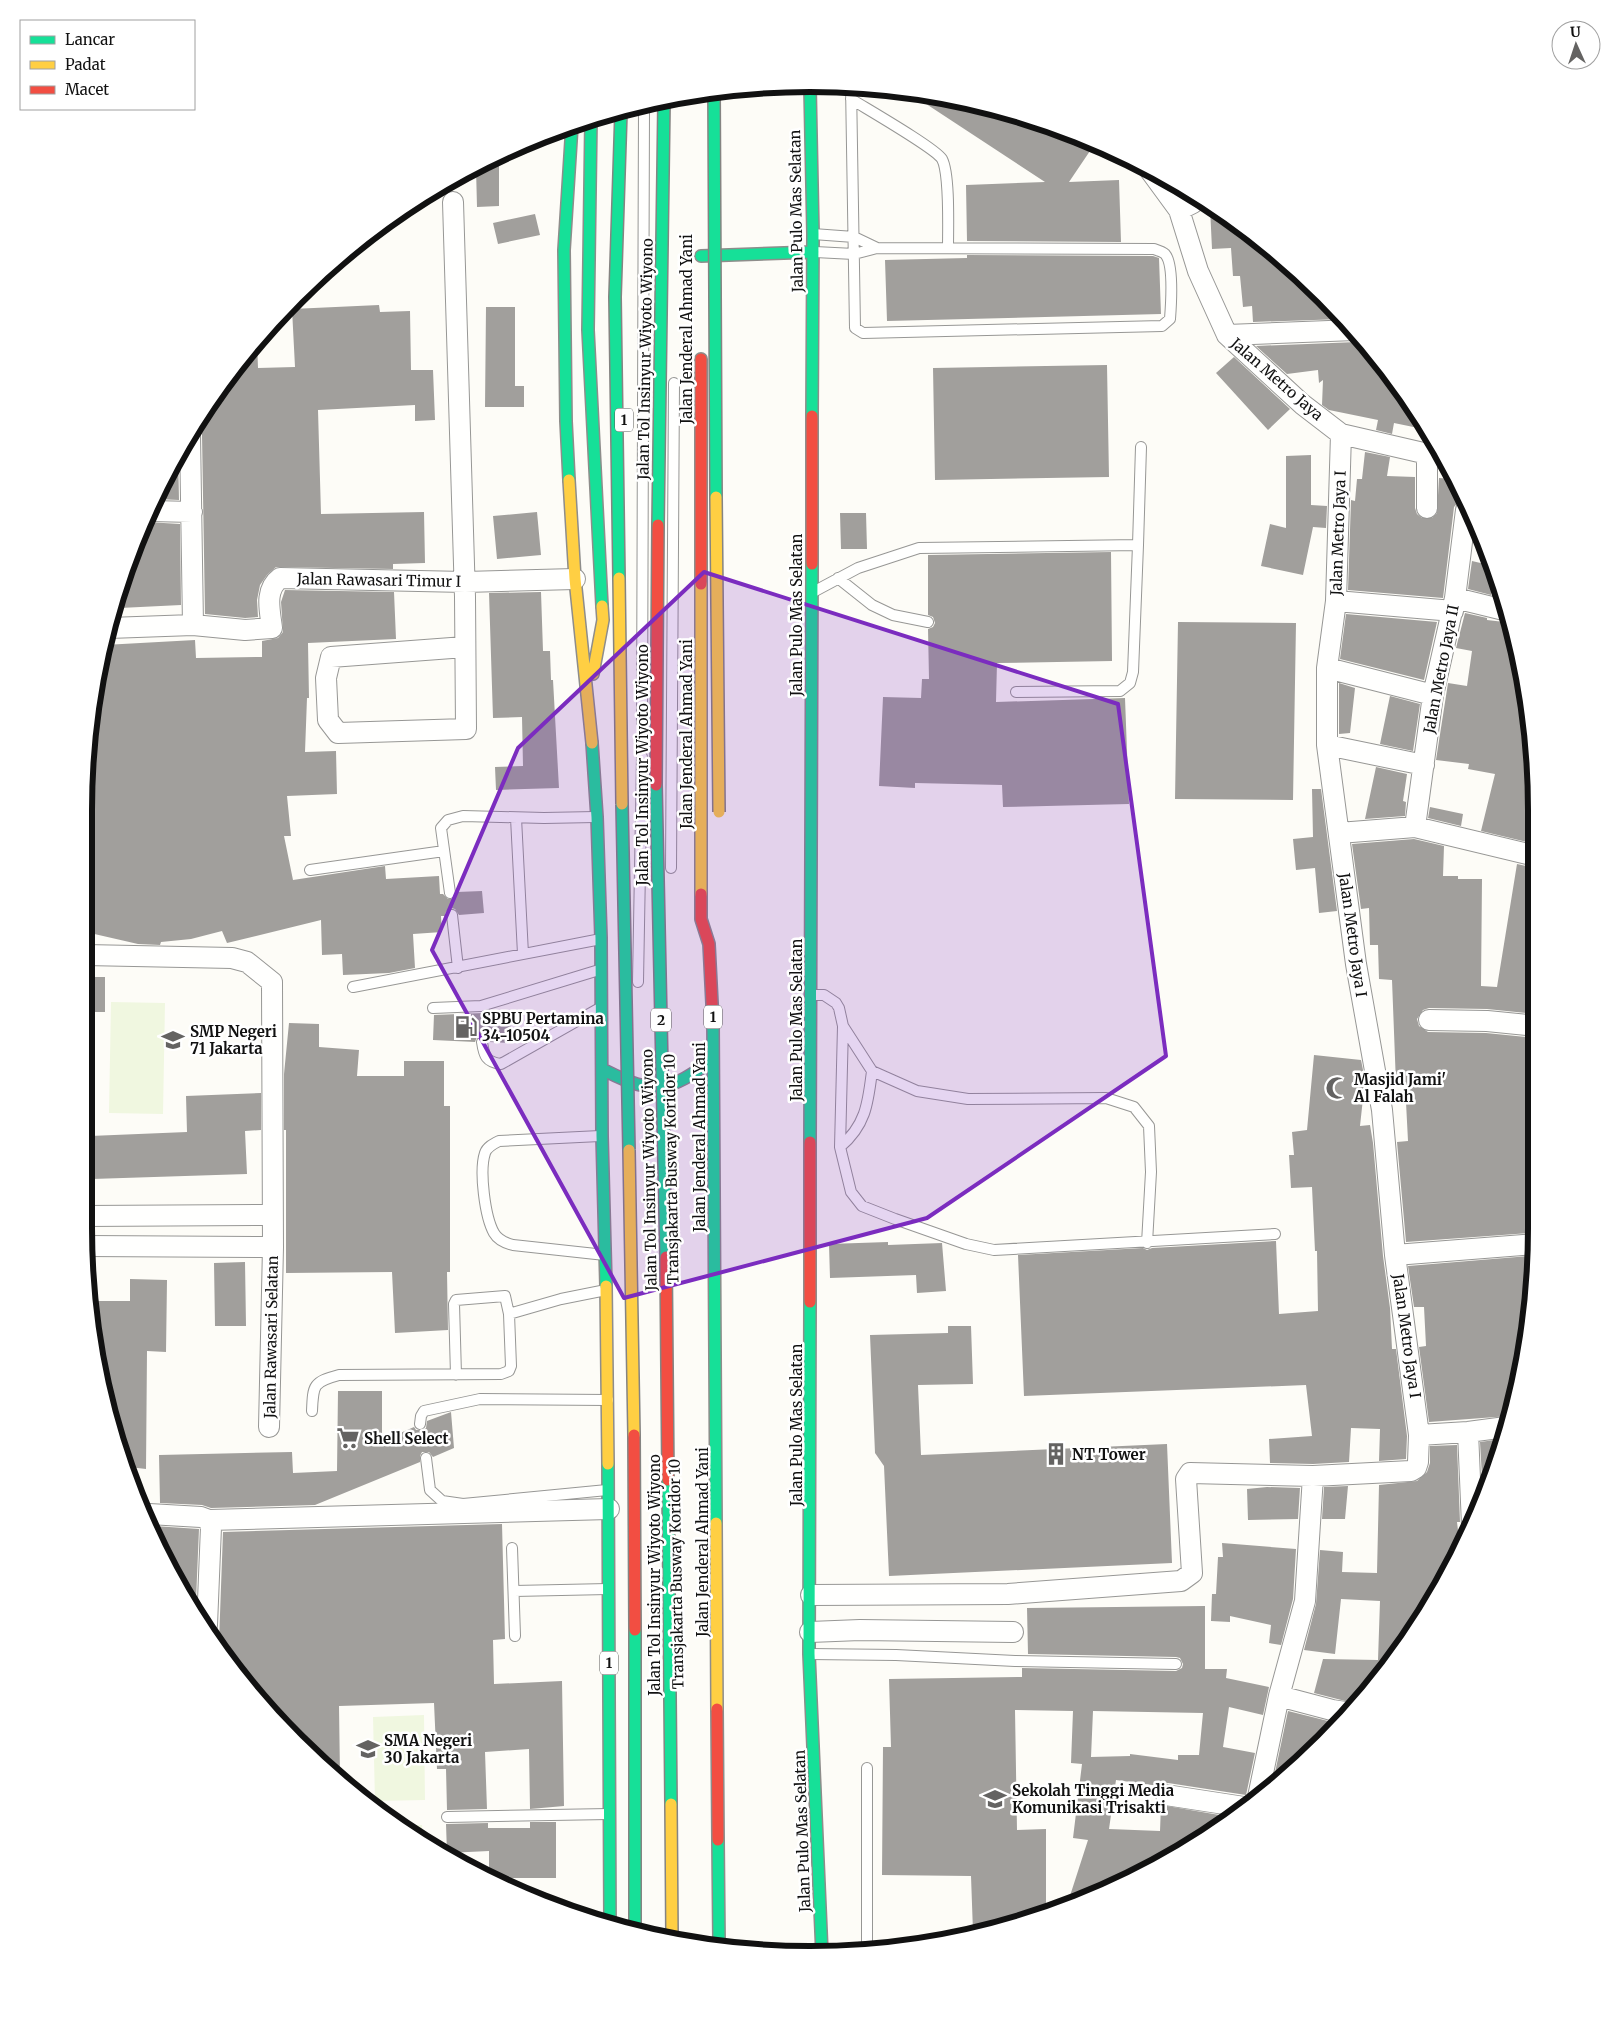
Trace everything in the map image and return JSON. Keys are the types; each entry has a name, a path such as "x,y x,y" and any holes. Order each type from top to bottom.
{"main road":[{"name":"Jalan Pulo Mas Selatan","path":"810,92 813,252 810,1654 822,1946"},
{"path":"714,99 714,327 719,816"},
{"path":"703,179 704,101"},
{"name":"Jalan Tol Insinyur Wiyoto Wiyono","path":"664,107 654,751 666,1257 672,1933"},
{"name":"Jalan Tol Insinyur Wiyoto Wiyono","path":"622,118 615,297 624,929 635,1461 636,1925"},
{"name":"1","path":"607,676 625,630 627,610 622,118"},
{"path":"587,695 598,659 603,620 588,330 591,128"},
{"name":"1","path":"571,134 564,250 566,421 575,579 590,722 597,817 602,938 602,1136 607,1290 609,1500 610,1917"},
{"path":"701,256 813,252"},
{"name":"Jalan Jenderal Ahmad Yani","path":"701,346 701,919 709,944 713,1060 719,1940"},
{"name":"1","path":"590,722 600,694"},
{"path":"709,944 716,926"},
{"path":"602,1069 636,1086 655,1089 669,1087 685,1080 713,1060"}],"street":[{"path":"453,202 465,582 466,729 338,734 328,720 326,678 331,657 465,647"},
{"name":"Jalan Metro Jaya","path":"1193,204 1198,270 1227,335 1302,404 1341,434 1434,456"},
{"path":"1227,335 1344,330"},
{"name":"Jalan Metro Jaya I","path":"810,1595 1008,1594 1181,1582 1192,1573 1186,1479 1190,1473 1313,1476 1410,1471 1416,1468 1419,1435 1396,1255 1382,1110 1356,964 1327,745 1327,668 1336,601 1341,434"},
{"path":"190,449 193,625"},
{"path":"1427,508 1436,459"},
{"path":"159,511 192,512"},
{"name":"Jalan Metro Jaya II","path":"1416,827 1433,695 1454,605 1465,517"},
{"name":"Jalan Rawasari Timur I","path":"116,628 193,625 245,630 272,628 269,592 274,582 280,578 465,582 575,579"},
{"path":"1336,601 1454,605 1499,610"},
{"path":"1327,668 1433,695"},
{"path":"1327,745 1424,765"},
{"path":"1339,833 1416,827 1528,854"},
{"name":"Jalan Rawasari Selatan","path":"92,955 232,958 247,962 272,982 273,1248 269,1427"},
{"path":"1429,1020 1528,1025"},
{"path":"92,1216 272,1215"},
{"path":"1396,1255 1528,1245"},
{"name":"Jalan Rawasari Selatan","path":"93,1246 273,1248"},
{"path":"1419,1435 1468,1432 1500,1427"},
{"path":"1468,1432 1471,1509"},
{"path":"1260,1788 1279,1696 1305,1601 1313,1476"},
{"path":"152,1514 201,1517 209,1520 609,1500"},
{"path":"207,1617 211,1527 209,1520"},
{"path":"810,1632 860,1630 1013,1632"},
{"path":"1279,1696 1341,1711"},
{"path":"1166,1795 1230,1810"}],"lane":[{"path":"813,252 854,254 877,248 1154,249 1164,254 1169,263 1170,319 1162,326 863,333 856,328 854,254 852,94"},
{"path":"852,99 930,149 942,159 946,176 948,248"},
{"path":"638,998 642,736 644,112"},
{"path":"813,234 854,237 877,248"},
{"path":"671,880 674,376"},
{"path":"1016,692 1120,691 1130,683 1133,672 1140,446"},
{"path":"811,592 858,568 918,548 1138,546"},
{"path":"838,578 872,605 893,616 928,622"},
{"path":"450,893 441,828 448,820 463,816 516,818 597,817"},
{"path":"516,818 523,954"},
{"path":"310,870 444,851"},
{"path":"452,915 458,968"},
{"path":"353,987 458,968 602,938"},
{"name":"Transjakarta Busway Koridor 10","path":"670,949 669,1087 673,1254 681,1935"},
{"path":"433,1008 481,1009 602,969"},
{"path":"810,994 824,995 836,1003 839,1008 843,1026 840,1147 851,1192 862,1206 895,1220 966,1244 994,1250 1147,1243 1275,1234"},
{"path":"482,1042 484,1057 491,1063 500,1064 602,1006"},
{"path":"843,1026 872,1071 918,1092 968,1099 1106,1098 1134,1107 1149,1126 1151,1172 1147,1243"},
{"path":"637,1027 644,1927"},
{"path":"840,1147 854,1135 861,1122 869,1096 872,1071"},
{"path":"602,1136 499,1141 491,1145 485,1153 482,1178 490,1222 494,1234 502,1242 513,1245 606,1255"},
{"path":"509,1314 561,1299 607,1290"},
{"path":"312,1411 313,1390 320,1380 339,1375 456,1375 501,1374 509,1371 511,1366 509,1314 505,1296 456,1300 454,1304 456,1375"},
{"path":"420,1424 424,1411 438,1406 480,1399 608,1400"},
{"path":"426,1458 430,1490 442,1501 463,1504 609,1500"},
{"path":"512,1548 514,1636"},
{"path":"514,1591 609,1589"},
{"path":"810,1654 1176,1664"},
{"path":"867,1768 867,1944"},
{"path":"447,1817 610,1814"}],"highlighted area":[{"path":"704,572 1118,704 1166,1056 927,1218 624,1298 432,950 518,748"}],"green space":[{"path":"111,1002 165,1003 163,1114 109,1113"},
{"path":"424,1715 425,1800 377,1801 375,1799 373,1717"},
{"path":"422,1825 422,1832 413,1826"}],"building":[{"path":"923,102 951,106 996,117 1091,150 1069,182 1119,180 1121,242 967,241 966,185 1045,182"},
{"path":"499,164 499,206 477,207 476,176"},
{"path":"535,214 540,235 498,244 493,223"},
{"path":"1210,215 1248,241 1284,271 1333,319 1253,322 1252,306 1243,307 1240,276 1233,276 1231,248 1212,249"},
{"path":"967,255 1153,256 1159,258 1161,314 887,321 885,260 967,258"},
{"path":"379,305 380,312 410,311 411,370 433,370 435,420 415,421 415,405 318,410 321,514 424,512 425,563 393,564 393,569 276,567 260,585 257,600 258,617 245,618 205,614 201,433 241,373 257,353 258,368 295,367 292,314 298,309"},
{"path":"486,307 515,307 515,386 524,386 524,407 485,407"},
{"path":"1354,342 1380,373 1417,428 1394,423 1392,434 1376,430 1378,420 1329,410 1322,405 1323,380 1319,383 1318,370 1287,374 1256,346"},
{"path":"1234,357 1290,409 1268,430 1216,373"},
{"path":"1107,365 1109,477 935,480 933,368"},
{"path":"1365,452 1390,457 1387,476 1415,477 1415,508 1417,514 1422,518 1432,518 1437,513 1439,478 1446,479 1458,502 1454,507 1443,598 1348,590 1351,500 1355,501 1357,479 1362,479"},
{"path":"1311,455 1311,505 1327,506 1326,528 1313,527 1303,575 1261,566 1270,524 1286,528 1286,456"},
{"path":"178,471 179,500 164,499"},
{"path":"537,512 541,555 497,559 493,516"},
{"path":"840,513 866,513 867,549 841,549"},
{"path":"153,522 180,524 181,605 122,608"},
{"path":"1111,552 1112,661 997,663 996,702 1125,698 1129,804 1003,807 1002,785 915,783 915,788 879,786 883,697 921,698 922,679 929,679 928,629 933,627 935,623 933,617 928,615 928,555"},
{"path":"1472,561 1484,564 1492,587 1491,595 1468,589"},
{"path":"285,590 394,592 396,639 308,643 309,698 307,698 305,752 336,751 337,794 287,796 291,836 284,836 293,880 385,866 386,879 439,876 440,894 443,894 448,899 454,899 457,892 482,891 484,913 459,915 455,909 451,908 446,912 445,916 441,916 442,932 413,934 415,968 389,973 343,975 342,954 322,955 321,920 227,943 222,931 191,939 161,942 160,945 138,944 92,933 94,764 106,670 112,645 195,640 196,658 262,657 262,641 278,638 283,632 281,602"},
{"path":"541,592 543,651 550,651 551,680 553,680 559,788 496,790 495,767 523,766 522,717 493,718 489,593"},
{"path":"1465,613 1487,618 1487,620 1503,622 1515,670 1522,717 1527,764 1528,842 1481,831 1495,774 1468,769 1469,764 1436,760 1448,683 1467,686 1472,651 1456,648"},
{"path":"1346,614 1437,622 1424,680 1340,659"},
{"path":"1178,622 1296,623 1293,800 1175,799"},
{"path":"1339,683 1355,688 1350,733 1339,734"},
{"path":"1390,696 1420,704 1413,751 1380,744"},
{"path":"1376,767 1407,774 1403,801 1406,802 1405,816 1365,819"},
{"path":"1312,789 1321,789 1337,911 1319,913 1315,868 1296,870 1293,839 1313,837"},
{"path":"1430,807 1463,814 1461,826 1428,818"},
{"path":"1414,839 1444,846 1443,876 1458,876 1458,879 1482,879 1481,986 1497,987 1517,864 1528,866 1528,1013 1487,1009 1429,1008 1423,1010 1417,1019 1419,1026 1428,1032 1486,1033 1528,1037 1528,1233 1406,1242 1397,1142 1408,1141 1405,1083 1396,1084 1392,980 1379,979 1378,945 1370,945 1369,908 1361,909 1352,844"},
{"path":"92,977 105,977 105,1012 92,1012"},
{"path":"511,1014 510,1043 489,1042 487,1037 481,1035 477,1037 475,1042 433,1040 434,1015"},
{"path":"289,1023 319,1024 319,1047 359,1050 357,1076 404,1076 404,1061 444,1061 444,1106 450,1106 450,1272 447,1272 448,1330 395,1333 392,1272 286,1273 284,1074"},
{"path":"1314,1055 1361,1060 1365,1080 1360,1126 1370,1125 1373,1143 1383,1256 1390,1308 1392,1349 1396,1349 1407,1436 1406,1459 1379,1461 1380,1429 1351,1428 1349,1462 1313,1464 1270,1463 1269,1439 1312,1436 1306,1385 1024,1396 1018,1255 1143,1248 1147,1250 1152,1248 1276,1241 1279,1314 1318,1311 1317,1251 1315,1251 1312,1187 1291,1188 1289,1155 1294,1155 1292,1132 1307,1130"},
{"path":"261,1093 261,1130 245,1131 247,1174 92,1179 92,1136 187,1132 186,1096"},
{"path":"888,1242 888,1245 942,1243 946,1291 917,1293 916,1275 830,1278 829,1244"},
{"path":"1527,1256 1522,1322 1515,1369 1503,1416 1429,1422 1419,1347 1426,1346 1424,1307 1414,1307 1408,1266"},
{"path":"245,1262 246,1326 215,1326 214,1263"},
{"path":"130,1279 167,1280 166,1352 147,1351 146,1469 134,1468 117,1414 106,1369 97,1301 130,1301"},
{"name":"NT Tower","path":"948,1326 971,1326 973,1384 918,1385 921,1455 1167,1444 1172,1563 889,1576 884,1466 875,1453 870,1335 948,1333"},
{"path":"338,1391 382,1391 382,1441 414,1427 416,1430 422,1430 426,1428 427,1421 451,1412 454,1448 433,1457 429,1452 422,1452 420,1462 315,1505 211,1508 202,1505 160,1503 159,1455 292,1452 293,1473 337,1471"},
{"path":"1496,1440 1482,1481 1480,1442"},
{"path":"1457,1445 1460,1522 1457,1522 1459,1536 1454,1546 1432,1588 1407,1627 1380,1666 1350,1702 1314,1693 1323,1659 1378,1660 1380,1601 1341,1599 1335,1654 1304,1650 1316,1604 1320,1550 1343,1552 1342,1572 1377,1573 1379,1485 1417,1481 1427,1472 1430,1463 1430,1446"},
{"path":"1348,1486 1345,1519 1322,1519 1324,1487"},
{"path":"1267,1487 1300,1488 1298,1519 1248,1520 1247,1489"},
{"path":"502,1524 505,1639 493,1640 494,1684 562,1681 564,1806 530,1809 529,1749 485,1752 487,1809 447,1810 446,1769 437,1769 434,1703 339,1706 340,1770 303,1736 271,1702 241,1666 219,1635 223,1532"},
{"path":"158,1526 199,1529 196,1599"},
{"path":"1222,1543 1296,1549 1293,1599 1281,1645 1269,1643 1271,1625 1230,1616 1230,1622 1211,1621 1212,1594 1216,1594 1218,1557 1223,1557"},
{"path":"1205,1606 1205,1669 1227,1669 1226,1678 1269,1687 1263,1715 1229,1707 1223,1747 1255,1753 1246,1795 1168,1783 1159,1786 1116,1780 1109,1829 1160,1831 1161,1805 1223,1816 1170,1850 1162,1854 1157,1854 1157,1857 1128,1872 1069,1898 1088,1840 1073,1838 1082,1764 1071,1763 1073,1711 1015,1710 1017,1830 1046,1829 1046,1906 973,1928 971,1876 882,1875 883,1747 891,1747 889,1679 1022,1677 1022,1668 1176,1671 1182,1668 1183,1664 1180,1658 1176,1657 1028,1654 1027,1608","holes":["1093,1711 1203,1713 1199,1755 1178,1755 1178,1760 1130,1754 1130,1756 1091,1757"]},
{"path":"1288,1711 1331,1722 1318,1736 1274,1776"},
{"path":"530,1822 556,1822 556,1878 506,1878 489,1870 489,1851 456,1853 447,1847 446,1824 488,1823 488,1828 530,1828"}],"traffic: fast":[{"path":"810,92 813,234 812,416"},
{"path":"714,99 716,497"},
{"path":"658,525 664,107"},
{"path":"619,578 615,297 621,118"},
{"path":"591,128 588,330 602,606"},
{"path":"569,480 566,421 564,250 571,134"},
{"path":"701,256 813,252"},
{"path":"810,1142 812,564"},
{"path":"592,743 597,817 601,938 602,1136 606,1286"},
{"path":"656,785 666,1257"},
{"path":"622,804 629,1150"},
{"path":"713,1023 716,1523"},
{"path":"606,1071 637,1084 650,1087 661,1086 673,1084 713,1060"},
{"path":"810,1302 809,1654 822,1946"},
{"path":"608,1464 610,1917"},
{"path":"668,1480 671,1804"},
{"path":"635,1630 635,1924"},
{"path":"718,1840 719,1940"}],"traffic: slow":[{"path":"569,480 575,579 592,743"},
{"path":"716,497 719,812"},
{"path":"619,578 622,804"},
{"path":"701,584 701,894"},
{"path":"593,674 603,620 602,606"},
{"path":"629,1150 634,1435"},
{"path":"606,1286 608,1464"},
{"path":"716,1523 717,1709"},
{"path":"671,1804 672,1933"}],"traffic: jam":[{"path":"701,359 701,584"},
{"path":"812,416 812,564"},
{"path":"656,785 658,525"},
{"path":"701,894 701,919 709,944 713,1023"},
{"path":"810,1142 810,1302"},
{"path":"666,1257 668,1480"},
{"path":"634,1435 635,1630"},
{"path":"717,1709 718,1840"}],"place":[{"name":"SPBU Pertamina 34-10504","path":"466,1027"},
{"name":"SMP Negeri 71 Jakarta","path":"173,1040"},
{"name":"Masjid Jami' Al Falah","path":"1337,1088"},
{"name":"Shell Select","path":"348,1438"},
{"name":"NT Tower","path":"1056,1454"},
{"name":"SMA Negeri 30 Jakarta","path":"368,1749"},
{"name":"Sekolah Tinggi Media Komunikasi Trisakti","path":"995,1799"}]}
